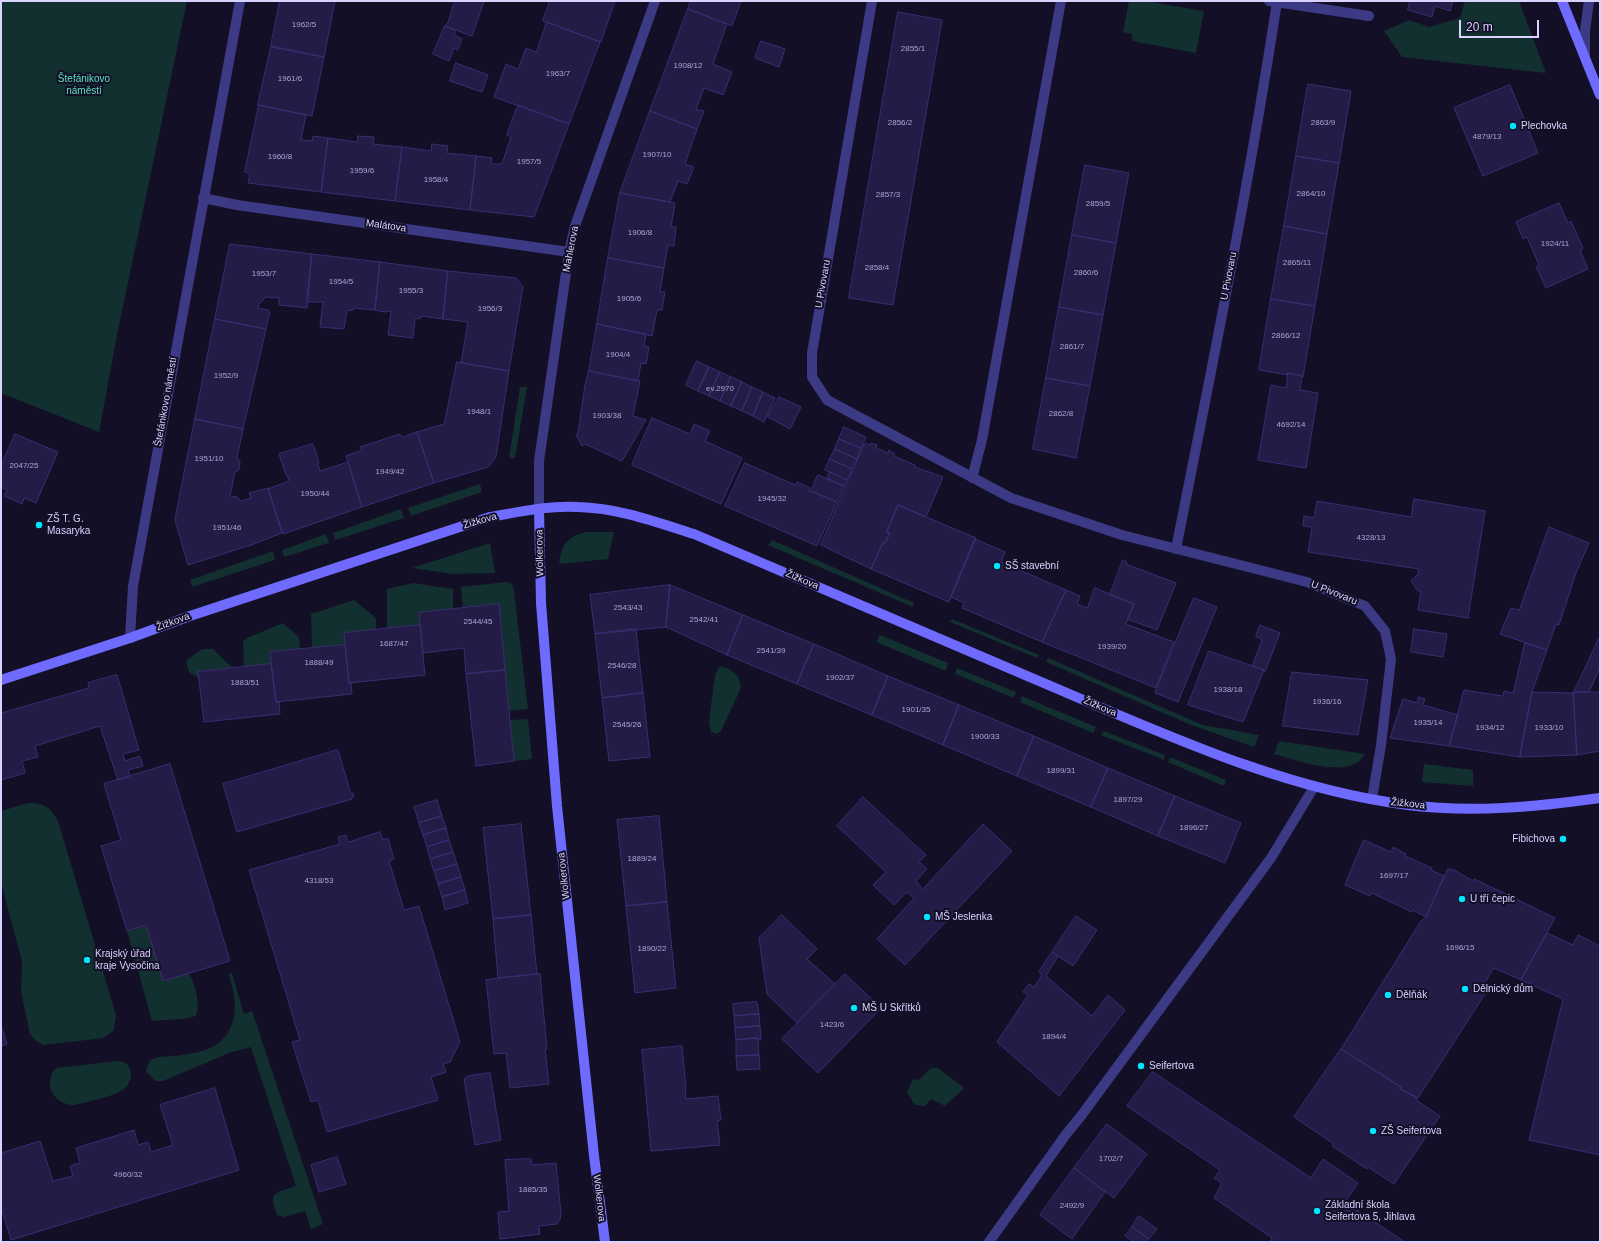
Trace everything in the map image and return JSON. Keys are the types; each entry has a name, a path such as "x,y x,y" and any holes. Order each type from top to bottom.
{"main road":[{"path":"1562,1 1600,95"},
{"name":"Žižkova","path":"1,680 490,517 539,509 578,507 624,512 694,534 1175,739 1314,787 1410,805 1486,809 1528,807 1600,798"},
{"name":"Wolkerova","path":"539,509 541,603 556,800 594,1156 605,1242"}],"street":[{"name":"Štefánikovo náměstí","path":"130,638 132,586 240,1"},
{"name":"Mahlerova","path":"539,509 539,461 569,252 575,226 654,1"},
{"name":"U Pivovaru","path":"872,1 812,353 812,377 827,400 1011,498 1122,535 1307,582 1365,606 1385,631 1391,659 1381,745 1372,799"},
{"path":"972,478 983,433 1061,1"},
{"path":"1585,57 1585,31 1589,1"},
{"name":"U Pivovaru","path":"1176,549 1206,400 1260,108 1273,2 1369,16"},
{"name":"Malátova","path":"203,198 237,205 569,252"},
{"path":"989,1242 1067,1133 1271,858 1314,787"}],"green space":[{"name":"Štefánikovo náměstí","path":"1,1 187,1 117,335 99,432 1,393"},
{"path":"1129,1 1146,1 1204,11 1196,53 1132,41 1132,34 1123,32"},
{"path":"1465,1 1519,1 1546,73 1402,57 1384,31 1409,20 1429,27 1460,18"},
{"path":"520,387 527,387 515,458 509,458"},
{"path":"480,484 482,492 411,516 408,508"},
{"path":"401,509 404,518 335,540 333,533"},
{"path":"587,532 614,532 608,559 559,564 566,542 574,536"},
{"path":"326,534 329,543 284,557 282,550"},
{"path":"772,540 914,603 913,607 768,545"},
{"path":"490,543 495,573 452,574 412,568"},
{"path":"273,551 275,560 192,587 190,580"},
{"path":"507,582 512,584 514,591 528,709 509,711 499,604 463,608 461,587"},
{"path":"413,583 453,589 453,609 419,613 420,625 387,628 387,589"},
{"path":"354,600 376,618 376,630 344,633 345,645 312,648 311,614"},
{"path":"952,619 1039,655 1037,658 950,622"},
{"path":"283,623 299,637 300,649 271,652 271,664 244,667 243,642 247,638"},
{"path":"880,635 948,663 946,671 876,642"},
{"path":"202,649 213,649 233,668 198,672 199,678 189,672 187,660"},
{"path":"1048,658 1203,725 1259,735 1254,747 1191,725 1046,662"},
{"path":"720,666 727,668 736,674 739,678 741,688 721,731 716,734 711,732 709,722 715,675"},
{"path":"957,668 1016,692 1014,698 955,674"},
{"path":"1022,696 1096,727 1093,733 1020,702"},
{"path":"528,719 532,759 514,761 510,720"},
{"path":"1104,731 1165,755 1164,760 1101,735"},
{"path":"1279,741 1365,754 1357,763 1338,768 1327,767 1304,763 1274,754"},
{"path":"1170,757 1226,780 1224,786 1168,762"},
{"path":"1424,764 1473,770 1473,786 1422,782"},
{"path":"28,803 46,807 52,812 58,821 116,1015 114,1030 104,1038 43,1045 35,1040 30,1034 21,991 22,961 1,883 1,811"},
{"path":"146,925 168,948 191,976 198,1000 196,1016 183,1019 152,1021 127,931"},
{"path":"229,973 232,973 244,1014 252,1011 323,1224 311,1229 305,1211 284,1217 277,1215 274,1207 273,1201 276,1194 296,1186 251,1047 229,1053 163,1081 155,1081 146,1071 149,1062 153,1059 158,1057 184,1055 206,1050 223,1039 229,1031 233,1020 235,1007 234,994"},
{"path":"119,1061 126,1063 129,1066 131,1076 127,1086 117,1093 75,1105 61,1102 52,1092 50,1080 56,1068"},
{"path":"931,1068 938,1068 964,1088 945,1106 931,1099 925,1106 915,1105 907,1092 913,1079 919,1080"}],"building":[{"path":"280,1 335,1 324,57 271,46"},
{"path":"455,1 484,1 472,36 445,26 448,22"},
{"path":"550,1 615,1 601,42 543,21"},
{"path":"691,1 741,1 732,26 688,9"},
{"path":"1410,1 1453,1 1450,11 1435,6 1432,17 1408,10"},
{"path":"688,9 727,24 713,64 732,72 723,95 704,88 696,109 704,111 697,129 650,111"},
{"path":"898,12 942,20 893,305 849,298"},
{"path":"547,22 600,42 569,124 494,97 506,64 518,69 526,48 536,52"},
{"path":"445,26 456,30 454,35 462,39 458,50 454,48 449,61 433,54"},
{"path":"761,41 785,49 779,67 755,58"},
{"path":"271,47 324,57 312,116 258,105"},
{"path":"456,63 488,75 482,92 450,81"},
{"path":"1308,84 1351,91 1339,163 1296,156"},
{"path":"1510,85 1538,153 1483,176 1454,108"},
{"path":"259,105 306,115 301,140 312,141 313,136 328,138 321,192 248,183 250,174 245,172"},
{"path":"518,105 569,124 534,217 470,210 476,156 492,158 491,164 502,164 511,137 507,135"},
{"path":"650,111 697,129 685,164 694,167 687,184 678,181 670,202 620,193"},
{"path":"358,136 374,137 373,144 402,147 395,201 321,192 328,138 357,142"},
{"path":"432,144 448,146 447,153 476,156 470,210 395,201 402,147 431,151"},
{"path":"1296,156 1339,163 1327,234 1284,226"},
{"path":"1085,165 1129,173 1116,243 1072,235"},
{"path":"620,193 675,203 671,227 676,227 674,246 668,245 664,268 608,258"},
{"path":"1559,203 1568,223 1571,221 1583,248 1580,250 1588,269 1546,288 1536,267 1539,265 1527,237 1523,239 1516,222"},
{"path":"1284,226 1327,234 1315,306 1271,299"},
{"path":"1072,235 1116,243 1103,315 1059,307"},
{"path":"230,244 312,254 307,308 279,305 279,298 266,297 259,304 258,308 268,310 270,312 266,329 215,319"},
{"path":"312,254 380,262 375,310 353,308 353,310 347,311 344,329 320,327 323,302 307,302"},
{"path":"608,258 664,268 660,292 665,292 662,310 657,310 652,336 597,324"},
{"path":"380,262 448,271 443,319 421,316 421,318 415,319 413,338 388,335 391,311 385,312 375,310"},
{"path":"448,271 516,278 523,287 509,371 461,363 468,322 443,319"},
{"path":"1271,299 1315,306 1303,377 1288,373 1288,375 1259,370"},
{"path":"1059,307 1103,315 1090,386 1046,378"},
{"path":"215,319 266,329 243,429 195,419"},
{"path":"597,324 646,334 644,346 649,347 646,364 641,363 638,381 589,371"},
{"path":"697,361 709,367 698,391 686,385"},
{"path":"457,362 509,371 496,457 488,467 434,483 417,432 444,424"},
{"path":"709,367 720,372 709,396 698,391"},
{"path":"589,371 640,381 633,416 646,420 622,461 585,444 582,446 576,435 578,433 585,385"},
{"path":"720,372 731,377 720,401 709,396"},
{"path":"1288,373 1302,376 1300,390 1318,393 1306,468 1258,460 1271,385 1286,388"},
{"path":"731,377 742,382 731,406 720,401"},
{"path":"1046,378 1090,386 1076,458 1033,449"},
{"path":"742,382 752,387 742,411 731,406"},
{"path":"752,387 763,392 753,416 742,411"},
{"path":"763,392 775,398 764,422 753,416"},
{"path":"779,397 801,407 790,429 768,417"},
{"path":"652,418 690,434 694,424 710,431 705,441 742,458 721,504 632,465"},
{"path":"195,419 243,429 237,458 240,461 239,470 235,472 230,496 237,497 241,501 251,498 249,493 268,488 282,533 254,544 188,565 175,520"},
{"path":"844,427 866,437 861,448 839,439"},
{"path":"417,432 434,483 362,507 346,456 362,450 360,447 400,434 402,437"},
{"path":"15,434 58,452 36,503 24,498 22,504 4,496 7,490 1,487 1,466"},
{"path":"839,439 861,448 857,459 835,449"},
{"path":"865,443 877,445 876,448 888,453 889,450 895,454 894,456 915,465 915,467 943,477 926,517 898,505 887,532 890,533 885,543 883,542 871,569 821,545"},
{"path":"313,444 319,462 318,464 320,471 348,462 362,507 283,534 268,489 289,481 279,454"},
{"path":"835,449 857,459 852,469 830,459"},
{"path":"830,459 852,469 847,480 825,470"},
{"path":"745,463 795,485 797,482 810,488 808,490 837,502 817,546 725,506"},
{"path":"830,472 847,480 844,486 827,478"},
{"path":"818,475 844,486 837,502 811,491"},
{"path":"1414,499 1485,511 1468,618 1418,610 1421,591 1418,591 1411,581 1418,574 1419,569 1308,552 1312,527 1303,526 1304,516 1314,518 1317,501 1411,517"},
{"path":"898,505 976,538 949,602 871,569 883,542 885,543 890,533 887,532"},
{"path":"1549,527 1589,543 1576,573 1559,625 1556,624 1547,650 1500,634 1511,608 1519,610"},
{"path":"975,539 1005,552 1001,562 1066,590 1042,642 962,608 964,603 951,597"},
{"path":"1123,560 1127,562 1126,564 1176,583 1157,630 1127,619 1134,604 1110,595"},
{"path":"670,585 666,627 595,634 590,595"},
{"path":"670,585 743,615 727,655 666,627"},
{"path":"1095,588 1134,604 1126,624 1174,642 1156,688 1042,642 1066,590 1080,596 1077,604 1087,608"},
{"path":"1194,598 1217,607 1178,702 1155,693"},
{"path":"499,604 505,670 466,674 464,648 423,653 419,613"},
{"path":"743,615 814,644 797,684 727,655"},
{"path":"420,625 425,675 349,683 344,633"},
{"path":"1260,625 1280,633 1265,672 1263,671 1264,670 1252,666 1262,640 1256,636"},
{"path":"636,629 643,693 602,698 595,634"},
{"path":"1414,629 1447,634 1443,657 1411,652"},
{"path":"1600,636 1600,668 1589,692 1574,692"},
{"path":"1525,643 1547,650 1532,692 1520,757 1449,746 1464,690 1503,696 1504,691 1513,693"},
{"path":"814,644 888,676 872,715 797,684"},
{"path":"345,645 349,683 351,683 352,694 276,702 270,652"},
{"path":"1209,651 1264,670 1243,722 1188,705"},
{"path":"271,664 276,702 279,702 280,714 204,722 198,672"},
{"path":"505,670 514,761 476,766 466,674"},
{"path":"1292,672 1368,680 1358,735 1283,726"},
{"path":"117,675 139,750 123,754 125,761 140,756 143,766 128,770 130,776 118,780 100,726 35,746 38,757 22,761 25,773 1,780 1,713 89,688 88,683"},
{"path":"888,676 959,705 943,745 872,715"},
{"path":"1532,692 1573,693 1577,755 1520,757"},
{"path":"1574,692 1600,692 1600,751 1577,755"},
{"path":"643,693 650,757 609,761 602,698"},
{"path":"1419,697 1425,699 1423,705 1458,715 1449,746 1390,738 1403,699 1417,703"},
{"path":"959,705 1034,736 1017,776 943,745"},
{"path":"1034,736 1108,768 1091,807 1017,776"},
{"path":"338,750 351,794 353,793 354,796 352,799 237,832 223,784"},
{"path":"170,764 230,961 163,981 146,925 127,931 101,846 121,840 104,784"},
{"path":"1108,768 1175,796 1158,836 1091,807"},
{"path":"1175,796 1241,823 1225,863 1158,836"},
{"path":"863,797 926,855 919,862 927,869 916,881 923,889 983,824 1012,851 905,965 877,939 914,898 907,892 894,905 873,885 886,872 837,826"},
{"path":"437,800 442,816 419,823 414,807"},
{"path":"442,816 446,828 423,835 419,823"},
{"path":"659,816 667,902 626,906 617,820"},
{"path":"521,824 531,915 493,919 483,828"},
{"path":"446,828 449,840 427,847 423,835"},
{"path":"380,832 383,840 388,838 394,859 389,861 404,910 419,906 460,1042 450,1062 443,1064 446,1072 431,1077 438,1100 327,1132 318,1100 311,1102 292,1042 300,1040 249,870 340,844 338,837 346,835 348,842"},
{"path":"449,840 453,852 430,859 427,847"},
{"path":"1364,840 1391,852 1393,847 1406,854 1405,856 1432,868 1431,870 1444,876 1426,917 1372,893 1370,896 1345,885"},
{"path":"453,852 457,864 434,871 430,859"},
{"path":"457,864 461,877 438,884 434,871"},
{"path":"1448,869 1454,870 1473,881 1474,879 1555,918 1521,980 1494,968 1480,990 1485,994 1418,1098 1400,1089 1401,1087 1341,1049 1421,921 1426,917"},
{"path":"461,877 465,890 442,897 438,884"},
{"path":"465,890 468,903 445,910 442,897"},
{"path":"667,902 676,988 635,993 626,906"},
{"path":"531,915 537,974 498,978 493,919"},
{"path":"782,915 817,949 807,959 835,984 797,1023 767,994 759,938"},
{"path":"1076,916 1097,930 1073,966 1052,952"},
{"path":"1547,933 1573,945 1578,935 1600,946 1600,1155 1529,1140 1563,999 1521,980"},
{"path":"1052,952 1058,956 1046,976 1092,1016 1108,995 1125,1010 1059,1096 997,1042 1028,995 1023,992 1029,984 1034,987 1042,975 1039,972"},
{"path":"540,974 549,1084 510,1088 506,1053 494,1054 486,980"},
{"path":"845,974 881,1008 818,1073 782,1039"},
{"path":"757,1002 759,1014 734,1016 733,1004"},
{"path":"759,1014 760,1026 735,1028 734,1016"},
{"path":"1,1025 7,1044 1,1046"},
{"path":"760,1026 761,1040 758,1040 758,1038 736,1040 735,1028"},
{"path":"758,1038 759,1055 736,1056 736,1040"},
{"path":"682,1046 686,1099 718,1096 721,1120 717,1121 720,1145 651,1151 642,1050"},
{"path":"1341,1049 1401,1087 1400,1089 1418,1098 1416,1100 1440,1116 1394,1184 1368,1167 1367,1169 1332,1146 1334,1144 1294,1117"},
{"path":"759,1055 760,1069 737,1070 736,1056"},
{"path":"1153,1072 1311,1178 1323,1159 1358,1183 1345,1202 1405,1242 1270,1242 1272,1238 1214,1198 1222,1183 1214,1178 1220,1170 1127,1106"},
{"path":"490,1073 501,1140 475,1145 464,1079 468,1076"},
{"path":"215,1088 239,1170 11,1240 1,1207 1,1153 40,1141 53,1181 73,1176 70,1166 80,1163 76,1148 134,1130 138,1145 148,1142 151,1152 173,1145 160,1105"},
{"path":"1107,1124 1147,1154 1114,1198 1074,1168"},
{"path":"337,1157 346,1184 319,1192 311,1165"},
{"path":"531,1159 532,1165 556,1163 561,1214 560,1219 557,1224 539,1226 540,1234 500,1239 498,1212 509,1211 505,1160"},
{"path":"1074,1168 1105,1192 1072,1239 1040,1215"},
{"path":"1139,1216 1157,1229 1149,1239 1132,1227"},
{"path":"1132,1227 1149,1239 1147,1242 1134,1242 1125,1236"}],"place":[{"name":"Plechovka","path":"1513,126"},
{"name":"ZŠ T. G. Masaryka","path":"39,525"},
{"name":"SŠ stavební","path":"997,566"},
{"name":"Fibichova","path":"1563,839"},
{"name":"U tří čepic","path":"1462,899"},
{"name":"MŠ Jeslenka","path":"927,917"},
{"name":"Krajský úřad kraje Vysočina","path":"87,960"},
{"name":"Dělnický dům","path":"1465,989"},
{"name":"Dělňák","path":"1388,995"},
{"name":"MŠ U Skřítků","path":"854,1008"},
{"name":"Seifertova","path":"1141,1066"},
{"name":"ZŠ Seifertova","path":"1373,1131"},
{"name":"Základní škola Seifertova 5, Jihlava","path":"1317,1211"}]}
